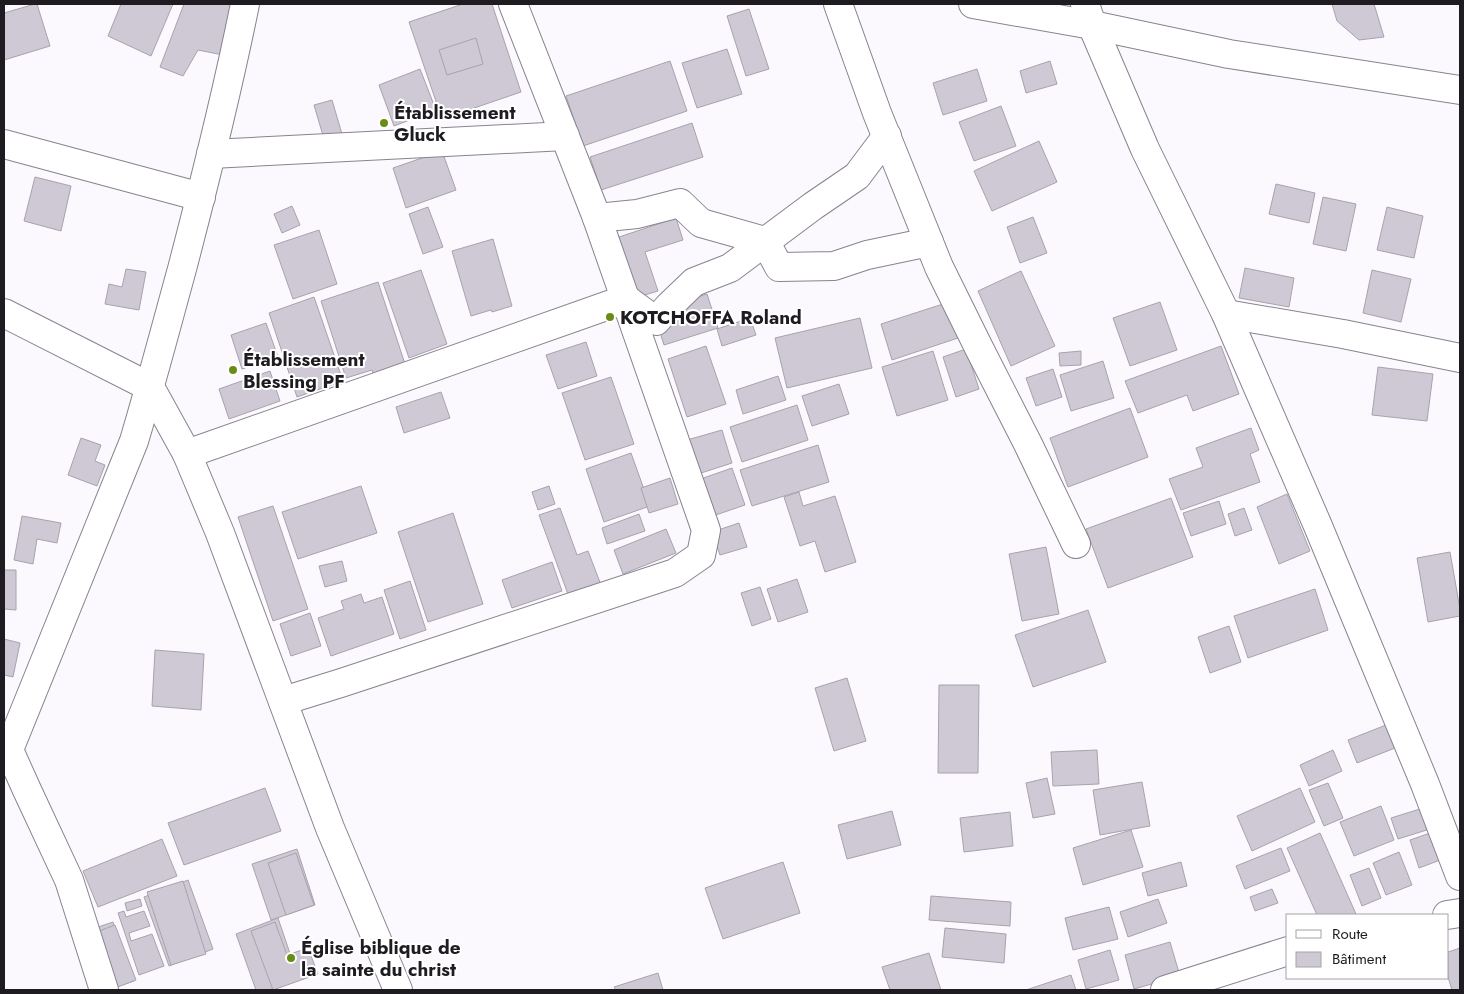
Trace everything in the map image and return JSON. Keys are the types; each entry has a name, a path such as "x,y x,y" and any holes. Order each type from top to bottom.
{"street":[{"path":"104,990 69,880 6,756 134,441 201,197 234,59 245,4"},
{"path":"282,701 675,573 701,556 706,530 598,218 513,4"},
{"path":"838,4 887,136 943,275 1076,544"},
{"path":"973,4 1089,14 1229,54 1460,90"},
{"path":"1089,14 1146,149 1226,314 1318,526 1425,784 1460,876"},
{"path":"211,154 565,136"},
{"path":"626,299 656,321 694,282 730,268 813,206 858,176 887,136"},
{"path":"4,144 201,197"},
{"path":"598,218 637,214 680,202 701,223 765,241 779,267 834,266 868,255 929,242"},
{"path":"187,454 626,299"},
{"path":"4,313 150,386 187,454 233,567 330,828 398,990"},
{"path":"1226,314 1343,334 1460,358"},
{"path":"1165,990 1286,952"}],"building":[{"path":"37,4 50,46 4,60 4,13"},
{"path":"121,4 173,4 151,56 108,36"},
{"path":"184,4 231,4 223,55 198,50 183,76 160,67"},
{"path":"463,4 492,4 521,92 442,119 409,22"},
{"path":"1332,4 1374,4 1384,37 1359,40 1337,21"},
{"path":"749,9 769,69 746,76 727,16"},
{"path":"476,38 483,64 447,75 439,50"},
{"path":"727,49 742,94 697,108 682,63"},
{"path":"670,61 687,111 583,146 566,96"},
{"path":"1050,61 1057,84 1026,93 1020,71"},
{"path":"420,69 436,110 394,126 379,85"},
{"path":"977,69 987,101 943,115 933,83"},
{"path":"332,100 342,134 324,139 314,105"},
{"path":"1001,106 1016,146 974,161 959,122"},
{"path":"692,123 703,157 601,190 590,157"},
{"path":"1039,141 1057,182 992,211 974,171"},
{"path":"442,151 456,190 406,208 393,168"},
{"path":"35,177 71,186 61,231 24,221"},
{"path":"1276,184 1315,193 1309,223 1269,214"},
{"path":"1323,197 1356,204 1346,251 1313,244"},
{"path":"292,206 300,225 282,233 274,214"},
{"path":"428,207 443,247 423,254 409,214"},
{"path":"1387,207 1423,216 1414,258 1377,250"},
{"path":"1033,217 1047,253 1020,263 1007,227"},
{"path":"676,218 683,240 645,252 658,291 635,298 616,238"},
{"path":"319,230 337,284 293,299 274,245"},
{"path":"493,239 512,306 471,316 452,251"},
{"path":"1245,268 1294,278 1289,307 1239,298"},
{"path":"126,269 146,272 139,310 105,304 109,284 122,287"},
{"path":"421,270 447,344 409,358 383,283"},
{"path":"1372,270 1411,279 1401,322 1363,313"},
{"path":"1021,271 1055,346 1011,366 978,291"},
{"path":"378,282 407,370 376,381 372,370 346,378 321,301"},
{"path":"707,294 718,328 664,345 653,311"},
{"path":"314,297 343,381 297,397 269,313"},
{"path":"1160,302 1177,350 1130,366 1113,318"},
{"path":"946,303 958,338 892,360 881,324"},
{"path":"750,318 756,335 722,346 717,329"},
{"path":"860,318 872,368 787,388 775,338"},
{"path":"266,323 278,357 242,369 231,335"},
{"path":"586,342 597,376 558,389 546,355"},
{"path":"706,346 726,404 687,417 668,359"},
{"path":"1221,346 1239,394 1193,411 1187,395 1138,413 1125,381"},
{"path":"966,349 979,389 956,397 943,357"},
{"path":"933,351 948,400 897,416 882,367"},
{"path":"1081,351 1081,365 1060,366 1059,353"},
{"path":"1103,361 1114,398 1071,411 1060,375"},
{"path":"1378,367 1433,374 1427,421 1372,415"},
{"path":"1053,369 1062,397 1036,406 1026,378"},
{"path":"270,371 280,401 229,419 219,389"},
{"path":"778,376 786,400 743,414 736,390"},
{"path":"611,377 634,444 585,460 562,393"},
{"path":"839,384 849,414 812,426 802,396"},
{"path":"441,392 450,418 404,433 396,407"},
{"path":"797,405 808,440 742,462 730,427"},
{"path":"1130,408 1148,457 1068,487 1050,438"},
{"path":"1251,428 1259,450 1250,454 1260,482 1181,510 1169,479 1203,467 1196,448"},
{"path":"722,430 732,463 698,474 687,440"},
{"path":"81,438 101,445 95,461 105,465 97,486 68,475"},
{"path":"818,445 829,482 752,506 740,470"},
{"path":"631,453 650,506 604,522 586,469"},
{"path":"732,468 745,505 704,519 692,482"},
{"path":"670,478 678,504 649,513 641,488"},
{"path":"361,486 377,533 298,559 282,512"},
{"path":"549,486 555,504 538,510 532,492"},
{"path":"799,492 803,506 835,496 856,562 825,572 815,541 800,546 784,497"},
{"path":"1287,494 1310,551 1279,564 1257,507"},
{"path":"1171,498 1193,557 1108,588 1086,529"},
{"path":"1219,501 1226,524 1191,536 1183,513"},
{"path":"273,506 308,609 273,621 238,517"},
{"path":"560,508 577,555 588,551 601,585 569,597 539,515"},
{"path":"1244,508 1252,530 1235,536 1228,514"},
{"path":"453,513 483,604 428,622 398,532"},
{"path":"639,514 645,531 607,544 602,528"},
{"path":"22,516 61,523 57,543 37,539 33,564 14,560"},
{"path":"739,523 747,547 720,555 712,532"},
{"path":"666,529 676,553 623,574 614,550"},
{"path":"1046,547 1059,614 1022,621 1009,554"},
{"path":"1450,552 1460,616 1428,622 1417,558"},
{"path":"342,561 347,581 325,587 319,566"},
{"path":"552,562 562,591 512,608 502,580"},
{"path":"4,570 16,570 16,610 4,609"},
{"path":"797,579 808,612 778,622 767,589"},
{"path":"410,581 426,630 400,639 384,590"},
{"path":"760,587 771,619 752,626 741,593"},
{"path":"1315,589 1328,630 1248,658 1234,616"},
{"path":"361,594 364,603 382,597 394,634 331,656 318,618 344,609 341,601"},
{"path":"1088,610 1106,662 1033,687 1015,635"},
{"path":"310,613 321,646 291,656 280,624"},
{"path":"1229,626 1241,662 1210,673 1198,637"},
{"path":"4,639 20,643 13,677 4,675"},
{"path":"155,650 204,654 201,710 152,706"},
{"path":"847,678 866,741 834,751 815,688"},
{"path":"939,685 979,685 978,773 938,773"},
{"path":"1386,725 1395,748 1357,763 1348,740"},
{"path":"1097,750 1099,784 1053,786 1051,752"},
{"path":"1333,750 1342,771 1309,786 1300,765"},
{"path":"1047,778 1055,814 1033,818 1026,783"},
{"path":"1142,782 1150,826 1100,835 1093,790"},
{"path":"1328,783 1343,818 1324,826 1309,790"},
{"path":"265,788 281,831 184,865 168,823"},
{"path":"1300,788 1315,822 1252,851 1237,816"},
{"path":"1381,806 1394,840 1354,856 1340,822"},
{"path":"1423,808 1430,829 1398,839 1391,818"},
{"path":"892,811 901,845 847,859 838,825"},
{"path":"1010,812 1013,846 964,852 960,818"},
{"path":"1131,830 1143,867 1083,885 1073,848"},
{"path":"1433,832 1443,859 1419,868 1410,840"},
{"path":"1320,833 1356,914 1317,914 1287,848"},
{"path":"162,839 177,876 98,907 83,871"},
{"path":"1281,848 1290,871 1245,889 1236,866"},
{"path":"297,849 315,905 271,920 252,864"},
{"path":"1399,852 1412,885 1386,895 1373,863"},
{"path":"296,853 314,905 286,915 268,863"},
{"path":"783,862 800,913 723,939 705,888"},
{"path":"1181,862 1187,886 1148,896 1142,873"},
{"path":"1369,868 1381,898 1362,906 1350,875"},
{"path":"188,880 213,949 169,966 144,897"},
{"path":"183,881 206,954 171,965 147,892"},
{"path":"1272,889 1278,903 1255,911 1250,897"},
{"path":"931,896 1011,902 1010,926 929,920"},
{"path":"140,899 142,906 127,911 125,903"},
{"path":"1158,899 1167,923 1128,937 1120,912"},
{"path":"1109,907 1118,939 1073,950 1065,918"},
{"path":"124,911 126,917 144,911 150,926 129,933 131,941 152,934 164,966 139,975 118,913"},
{"path":"278,918 299,980 269,990 256,990 236,934"},
{"path":"113,922 134,981 113,988 92,929"},
{"path":"275,922 287,955 308,948 318,974 273,990 251,931"},
{"path":"115,925 136,980 115,988 94,933"},
{"path":"945,928 1006,934 1004,963 942,957"},
{"path":"1170,942 1180,976 1134,989 1125,955"},
{"path":"1460,948 1460,990 1452,990 1449,979 1449,952"},
{"path":"1110,950 1119,980 1086,989 1078,960"},
{"path":"929,953 941,990 890,990 882,967"},
{"path":"658,973 663,990 616,990 614,987"},
{"path":"1071,975 1076,990 1026,990"}],"place":[{"name":"Établissement Gluck","path":"384,123"},
{"name":"KOTCHOFFA Roland","path":"610,317"},
{"name":"Établissement Blessing PF","path":"233,370"},
{"name":"Église biblique de la sainte du christ","path":"291,958"}]}
